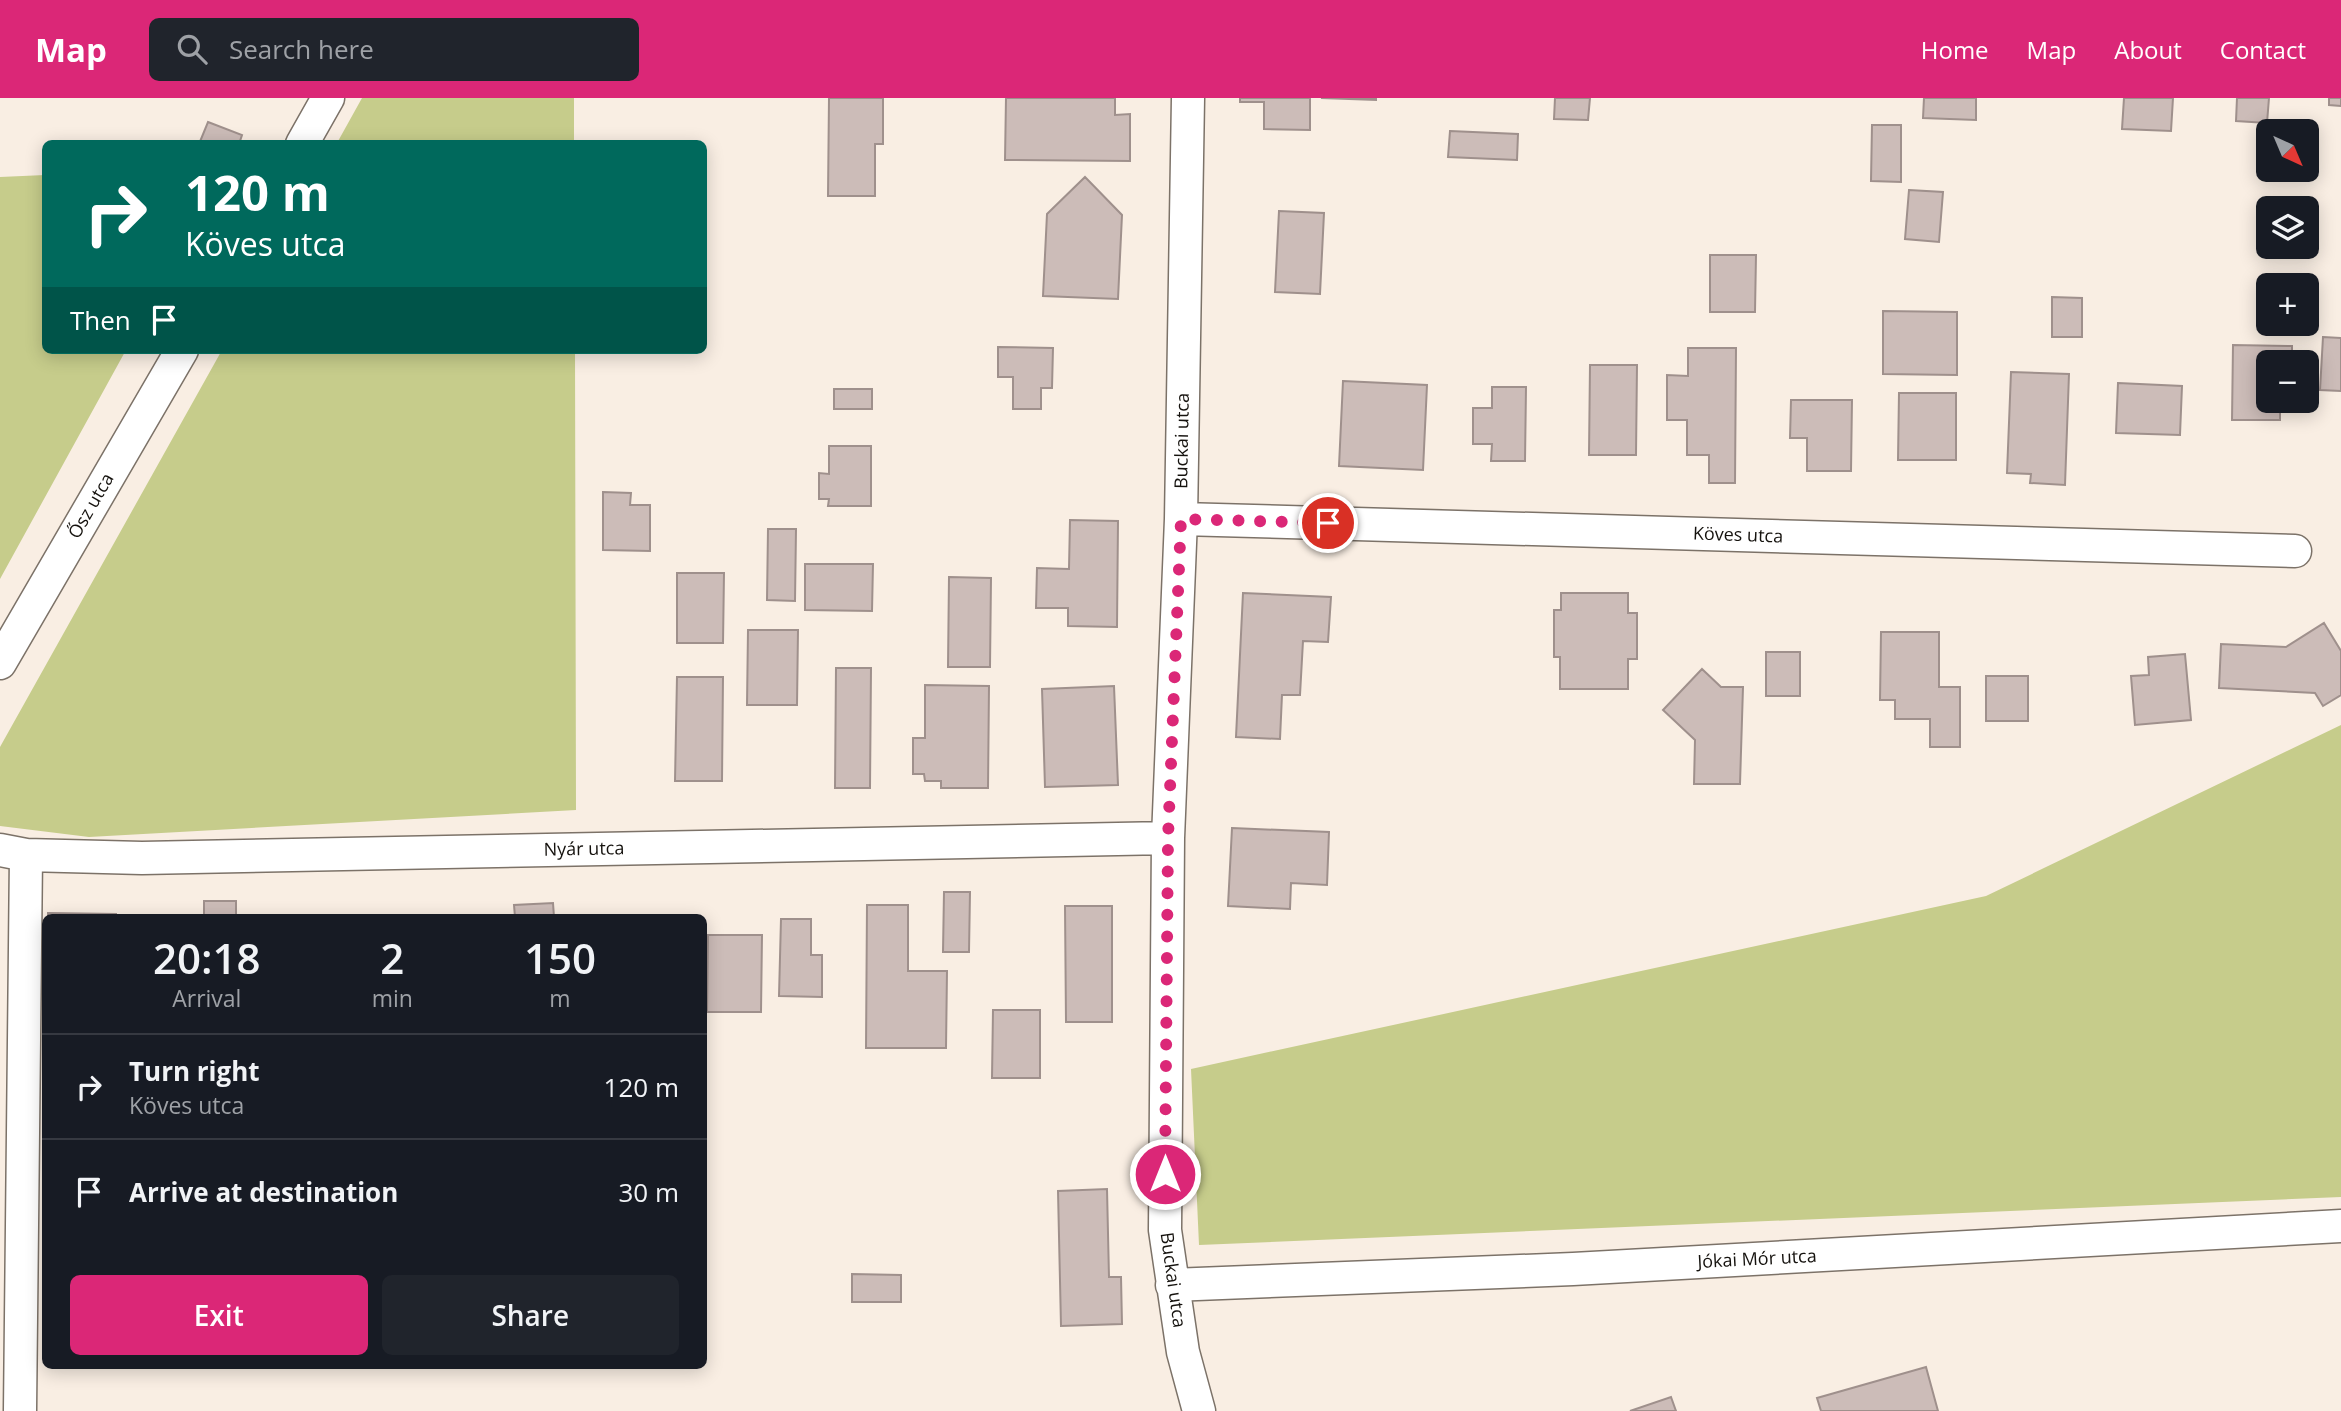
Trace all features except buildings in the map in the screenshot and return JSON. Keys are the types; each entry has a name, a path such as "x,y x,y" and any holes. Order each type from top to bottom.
{"street":[{"path":"304,140 328,98"},
{"name":"Buckai utca","path":"1188,98 1181,519 1168,838 1165,1230 1183,1352 1199,1411"},
{"name":"Ősz utca","path":"0,663 180,354"},
{"name":"Köves utca","path":"1181,519 2295,551"},
{"name":"Nyár utca","path":"13,852 142,858 1168,838"},
{"path":"13,852 20,1411"},
{"name":"Jókai Mór utca","path":"1172,1285 1587,1269 2341,1226"}],"green space":[{"path":"362,98 574,98 574,140 339,140"},
{"path":"42,175 42,354 124,354 0,579 0,177"},
{"path":"220,354 575,354 576,810 89,837 0,826 0,747"},
{"path":"2341,725 2341,1197 1199,1245 1191,1069 1986,896"}],"route":[{"path":"1165,1174 1168,838 1181,519 1328,523"}]}
